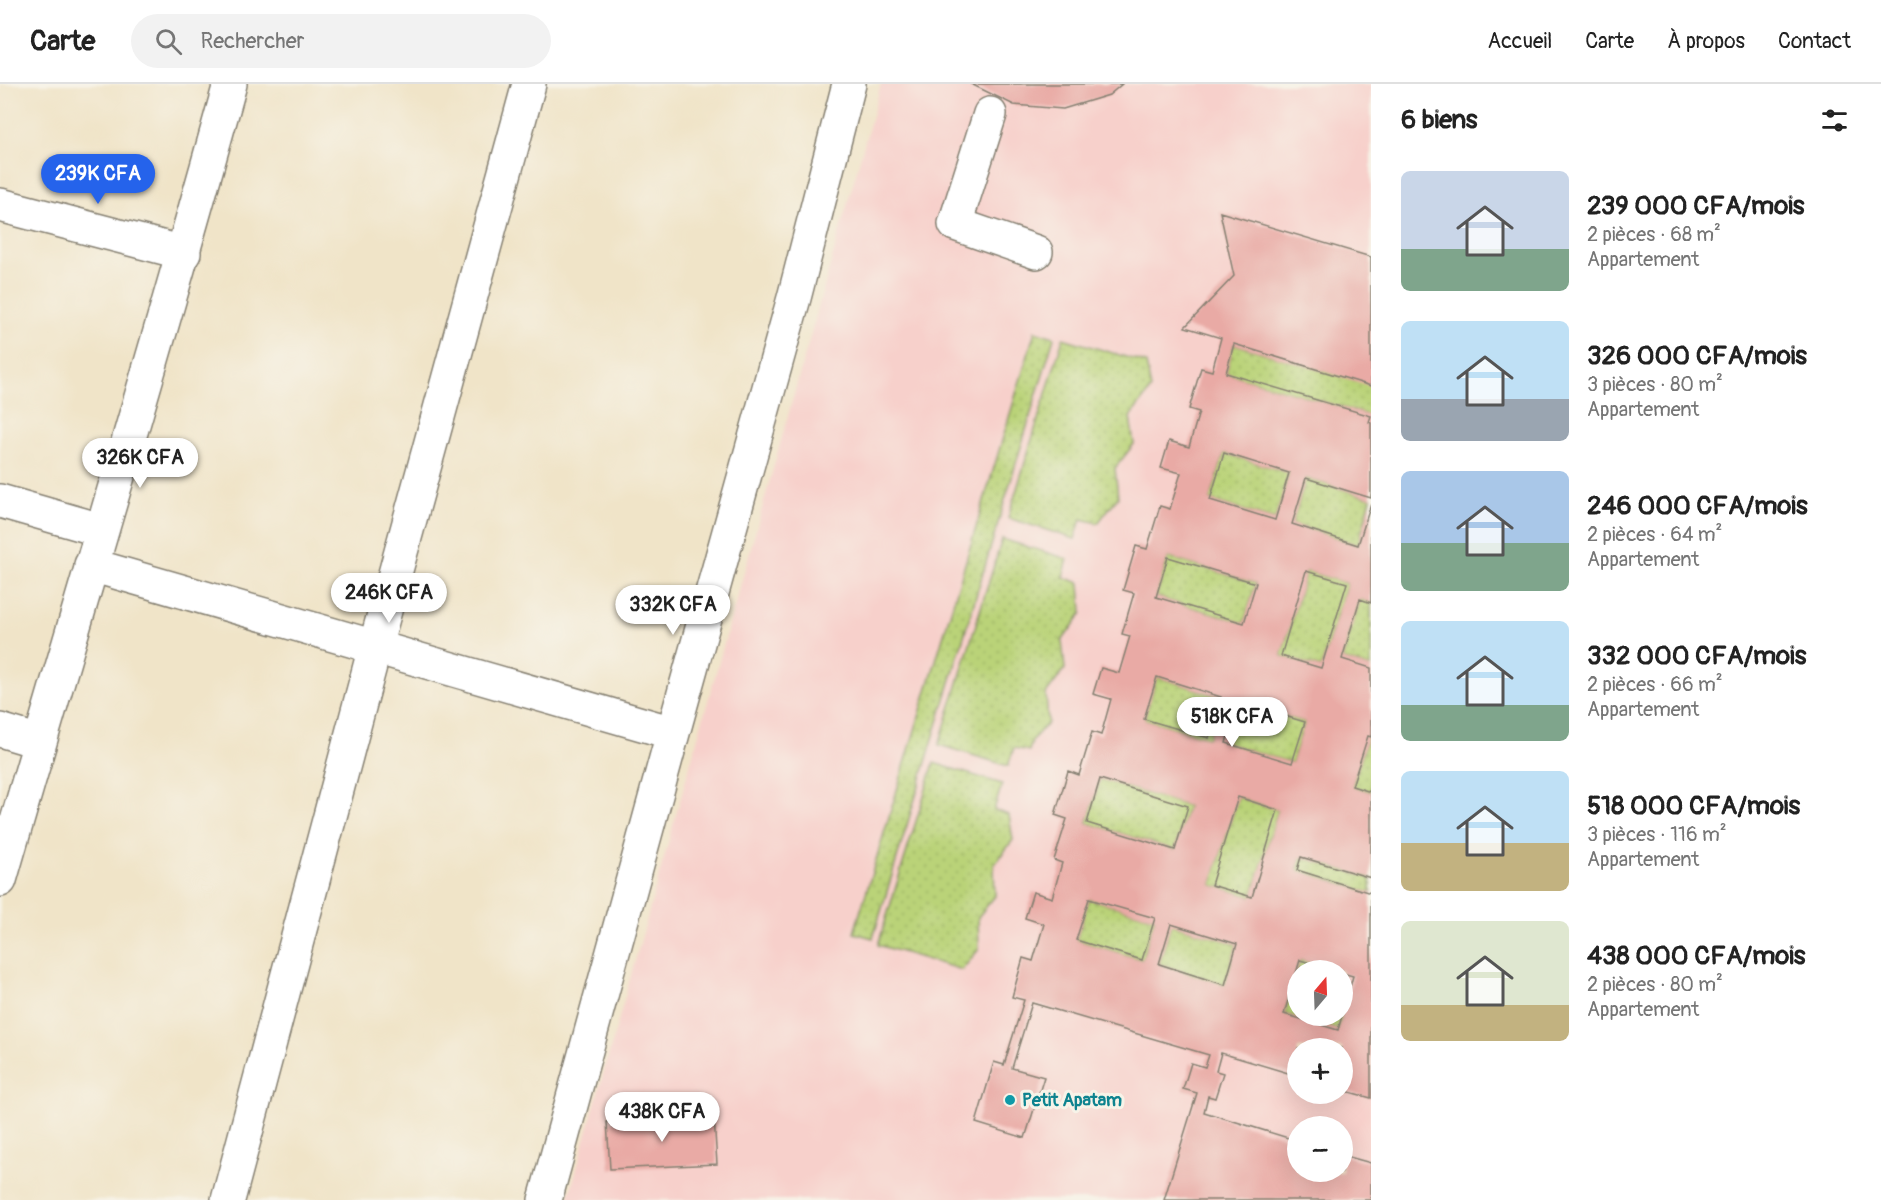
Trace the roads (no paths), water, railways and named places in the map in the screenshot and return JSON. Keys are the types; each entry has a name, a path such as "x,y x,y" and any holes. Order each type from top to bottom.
{"street":[{"path":"0,880 184,253 230,84"},
{"path":"228,1200 375,647 529,84"},
{"path":"545,1200 795,298 849,84"},
{"path":"990,114 955,224 1036,252"},
{"path":"0,205 184,253"},
{"path":"0,501 101,530"},
{"path":"91,565 673,733"},
{"path":"0,730 40,742"}],"place":[{"name":"Petit Apatam","path":"1010,1100"}]}
